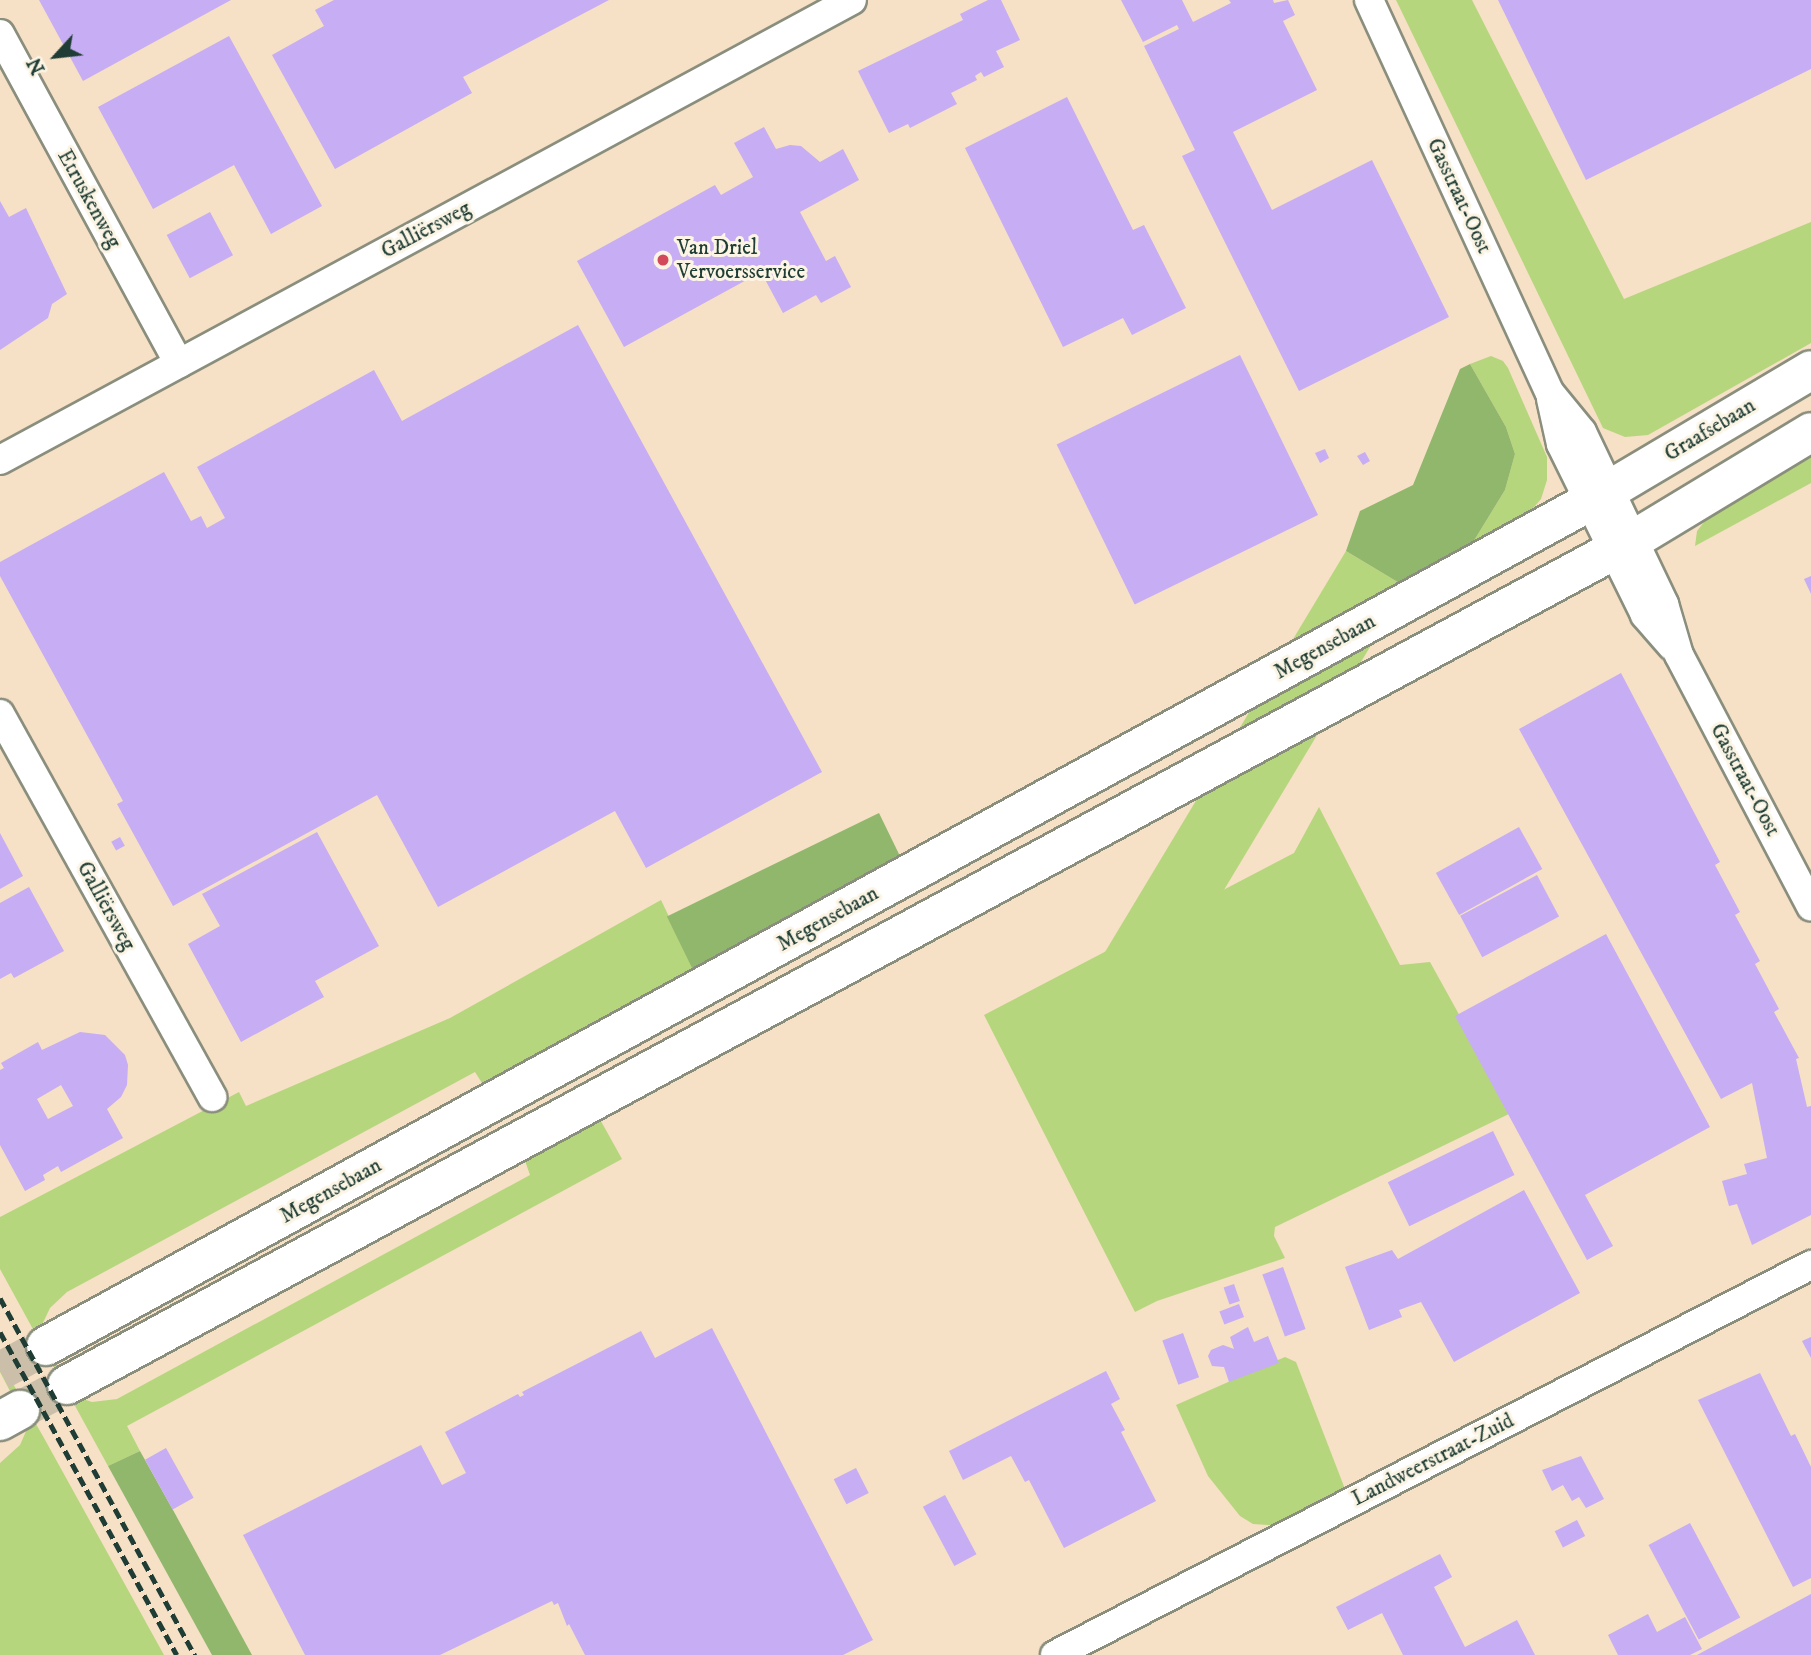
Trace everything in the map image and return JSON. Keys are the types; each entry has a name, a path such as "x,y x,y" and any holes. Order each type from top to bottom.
{"main road":[{"name":"Graafsebaan","path":"1599,496 1811,370"},
{"path":"67,1385 1623,545 1811,432"},
{"name":"Megensebaan","path":"46,1346 1599,496"}],"street":[{"name":"Galliërsweg","path":"0,460 852,0"},
{"name":"Gasstraat-Oost","path":"1369,0 1550,393 1561,444 1599,496 1623,545 1664,604 1679,655 1811,906"},
{"name":"Etruskenweg","path":"0,34 179,364"},
{"name":"Galliërsweg","path":"0,715 212,1097"},
{"name":"Landweerstraat-Zuid","path":"1055,1655 1811,1265"}],"green space":[{"path":"1396,0 1472,0 1624,299 1811,222 1811,343 1648,435 1625,437 1603,428"},
{"path":"1491,356 1503,361 1508,368 1547,457 1547,480 1541,499 1523,520 1467,552 1505,490 1515,454 1506,427 1470,364"},
{"path":"1470,364 1506,427 1515,454 1505,490 1467,552 1406,587 1346,551 1360,511 1413,485 1460,369"},
{"path":"1811,456 1811,483 1695,546 1697,531 1708,517"},
{"path":"1346,551 1406,587 1130,1046 1070,1010"},
{"path":"1319,807 1400,965 1430,962 1513,1112 1275,1227 1274,1236 1285,1258 1157,1301 1135,1312 984,1015 1294,853"},
{"path":"879,813 904,865 692,969 667,916"},
{"path":"661,900 699,979 487,1091 475,1072 67,1292 50,1308 40,1329 46,1346 77,1397 92,1402 117,1399 530,1175 523,1155 597,1114 622,1159 127,1426 140,1451 108,1466 0,1269 0,1217 239,1092 246,1106 450,1018"},
{"path":"1285,1357 1296,1362 1345,1489 1281,1526 1253,1524 1240,1516 1208,1476 1176,1405"},
{"path":"0,1361 164,1655 0,1655 0,1463 20,1445 27,1429 0,1372"},
{"path":"140,1451 252,1655 212,1655 108,1466"}],"building":[{"path":"39,0 231,0 83,81"},
{"path":"334,0 609,0 463,77 472,93 335,169 272,55 324,26 315,10"},
{"path":"988,0 1001,0 1020,40 996,51 1004,67 984,77 981,72 975,76 977,80 951,93 957,104 910,128 908,124 889,133 858,71 963,20 960,14"},
{"path":"1121,0 1182,0 1193,22 1231,3 1229,0 1273,0 1274,3 1288,0 1295,15 1283,21 1317,90 1233,132 1272,210 1372,160 1449,317 1299,391 1182,156 1195,150 1144,46 1179,29 1177,25 1143,42"},
{"path":"1498,0 1811,0 1811,69 1586,180"},
{"path":"229,36 322,206 271,234 234,165 153,209 98,107"},
{"path":"1067,97 1133,230 1144,225 1186,308 1132,335 1123,318 1063,347 965,148"},
{"path":"764,127 776,149 790,145 801,146 820,162 843,149 859,180 800,212 826,261 835,256 851,287 821,303 816,295 783,313 761,272 624,347 577,261 715,185 721,195 753,177 734,143"},
{"path":"0,201 9,217 26,208 67,294 52,304 48,318 0,350"},
{"path":"210,212 233,255 190,278 167,235"},
{"path":"578,325 822,772 646,868 615,811 438,907 377,795 173,906 117,804 123,801 0,576 0,562 164,472 191,521 201,516 207,528 225,518 197,467 374,370 402,421"},
{"path":"1240,355 1318,515 1135,604 1057,444"},
{"path":"1325,449 1329,458 1320,463 1315,453"},
{"path":"1365,452 1370,461 1363,465 1357,456"},
{"path":"1811,576 1811,594 1804,579"},
{"path":"1621,673 1720,862 1715,865 1740,912 1735,915 1760,961 1755,964 1779,1009 1774,1012 1799,1058 1796,1059 1807,1107 1811,1106 1811,1215 1752,1245 1737,1204 1729,1206 1722,1181 1747,1174 1744,1164 1767,1158 1752,1083 1721,1099 1519,729"},
{"path":"1519,827 1542,869 1459,915 1436,873"},
{"path":"317,832 379,946 315,981 324,997 241,1042 188,944 220,926 202,894"},
{"path":"0,833 23,876 0,889"},
{"path":"120,837 125,846 116,851 111,842"},
{"path":"1537,875 1559,916 1482,957 1460,916"},
{"path":"29,887 64,951 14,978 11,973 0,979 0,903"},
{"path":"1606,934 1710,1127 1585,1195 1613,1246 1587,1260 1455,1016"},
{"path":"80,1032 105,1035 125,1055 128,1065 127,1085 121,1097 107,1109 123,1138 61,1172 58,1166 43,1175 45,1180 25,1191 0,1145 0,1070 4,1068 1,1063 38,1042 42,1050","holes":["61,1085 73,1106 48,1119 37,1099"]},
{"path":"1493,1131 1514,1175 1409,1226 1388,1182"},
{"path":"1524,1190 1580,1293 1454,1362 1421,1302 1399,1310 1402,1317 1369,1330 1345,1267 1392,1250 1398,1259"},
{"path":"1283,1267 1306,1329 1285,1337 1262,1275"},
{"path":"1234,1284 1240,1301 1229,1305 1224,1288"},
{"path":"1239,1304 1244,1317 1224,1325 1219,1312"},
{"path":"1248,1327 1254,1342 1268,1336 1279,1363 1229,1382 1224,1367 1212,1366 1208,1356 1211,1350 1223,1345 1234,1349 1230,1337"},
{"path":"712,1328 873,1640 843,1655 585,1655 569,1624 567,1626 558,1603 554,1605 552,1601 440,1655 305,1655 243,1535 421,1445 442,1485 466,1473 445,1432 518,1394 520,1397 524,1395 522,1392 641,1331 655,1358"},
{"path":"1183,1333 1199,1377 1178,1385 1162,1341"},
{"path":"1811,1337 1811,1358 1802,1341"},
{"path":"1106,1371 1120,1399 1111,1404 1125,1430 1121,1432 1156,1501 1064,1548 1029,1480 1025,1482 1011,1456 963,1480 949,1451"},
{"path":"1760,1373 1791,1436 1795,1434 1811,1467 1811,1578 1793,1587 1698,1400"},
{"path":"166,1448 194,1498 173,1509 145,1460"},
{"path":"1581,1456 1604,1499 1586,1508 1579,1497 1572,1501 1563,1485 1552,1491 1542,1470"},
{"path":"856,1468 869,1493 846,1504 834,1479"},
{"path":"945,1495 976,1554 954,1566 923,1507"},
{"path":"1577,1520 1585,1536 1563,1547 1555,1531"},
{"path":"1690,1523 1740,1617 1699,1640 1649,1545"},
{"path":"1440,1554 1452,1577 1434,1587 1465,1647 1517,1620 1535,1655 1403,1655 1382,1613 1348,1630 1336,1607"},
{"path":"1811,1594 1811,1655 1697,1655 1738,1633"},
{"path":"1648,1614 1657,1632 1685,1617 1702,1649 1690,1655 1618,1655 1608,1635"}],"tunnel":[{"path":"0,1371 46,1346"},
{"path":"20,1410 67,1385"}],"railway":[{"path":"0,1298 195,1655"},
{"path":"0,1332 177,1655"}],"place":[{"name":"Van Driel Vervoersservice","path":"663,260"}]}
